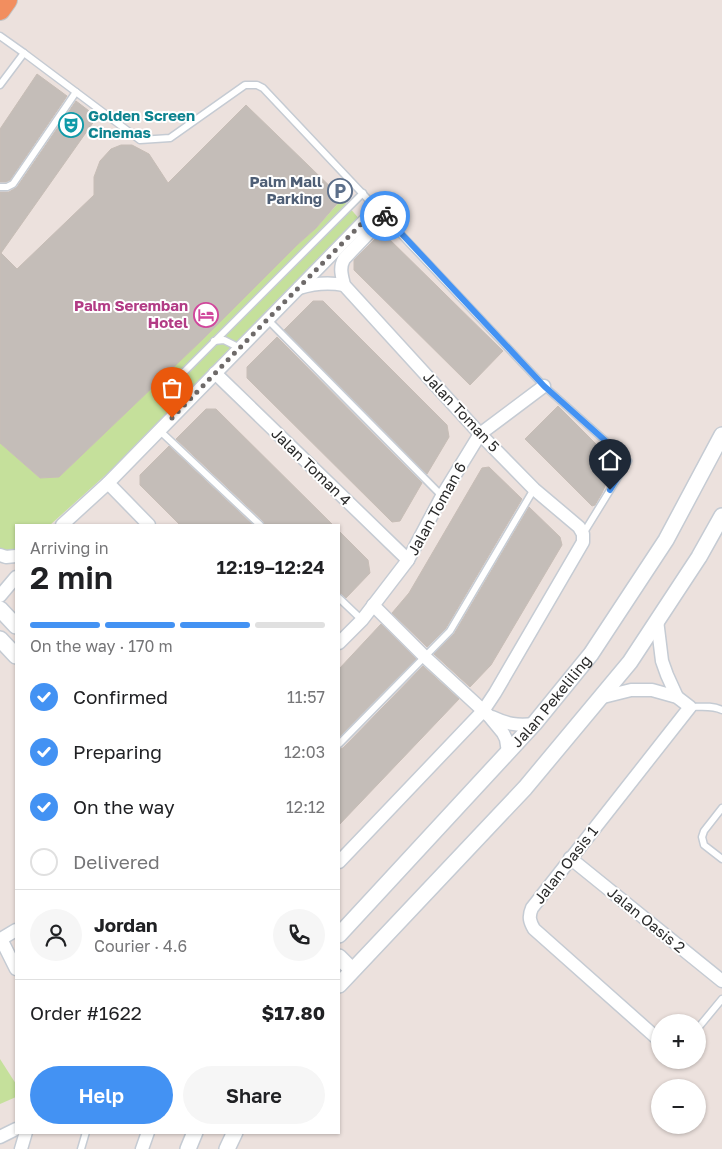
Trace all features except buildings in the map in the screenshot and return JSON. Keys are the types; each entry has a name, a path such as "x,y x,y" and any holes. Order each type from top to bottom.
{"highway":[{"path":"0,10 7,0"}],"street":[{"path":"298,288 320,283 344,285 341,264 381,212"},
{"path":"63,524 108,483 298,288 381,212"},
{"name":"Jalan Toman 5","path":"344,285 480,434 534,489 580,527 583,534"},
{"name":"Jalan Toman 4","path":"214,374 408,560"},
{"name":"Jalan Toman 6","path":"340,642 362,620 408,560 442,496 480,434 544,386"},
{"name":"Jalan Pekeliling","path":"340,934 534,724 591,654 666,540 722,435"},
{"path":"108,483 147,524"},
{"path":"340,984 526,788 630,662 699,557 722,516"},
{"path":"340,861 486,713 500,685 583,542 583,534"},
{"path":"0,555 6,557 15,556"},
{"path":"0,596 14,585"},
{"path":"373,605 425,657 486,713 503,733 508,752"},
{"path":"0,609 15,625"},
{"path":"657,620 662,662 677,697"},
{"path":"0,639 15,655"},
{"path":"599,698 642,689 677,697 690,707"},
{"name":"Jalan Oasis 1","path":"651,1033 534,930 529,915 532,908 570,858 690,707"},
{"path":"486,713 508,724 534,724"},
{"name":"Jalan Oasis 2","path":"570,858 722,981"},
{"path":"15,931 1,940 15,967"},
{"path":"340,958 352,970"},
{"path":"0,1138 15,1129"},
{"path":"21,1149 25,1134"},
{"path":"142,1149 147,1134"},
{"path":"188,1149 194,1134"},
{"path":"226,1149 234,1134"}],"lane":[{"path":"0,36 140,140 170,138 245,85 257,85 263,88 544,386 628,461 583,534"},
{"path":"0,85 24,52"},
{"path":"0,187 7,187 13,184 76,92"},
{"path":"172,418 169,397 173,383 363,193"},
{"path":"268,320 442,496"},
{"path":"214,341 224,340 240,348"},
{"path":"159,430 259,524"},
{"path":"340,743 450,631 534,489"},
{"path":"340,599 362,620"},
{"path":"690,707 710,707 722,710"},
{"path":"722,808 704,831 702,838 704,844 722,859"},
{"path":"706,1018 722,999"},
{"path":"81,1149 85,1134"}],"green space":[{"path":"342,199 361,221 160,426 51,524 15,524 15,550 5,551 0,548 0,443 40,478 59,477 316,228"},
{"path":"0,1059 15,1082 15,1097 0,1104"}],"way so far":[{"path":"172,418 377,208 385,216"}],"place":[{"name":"Golden Screen Cinemas","path":"71,125"},
{"name":"Palm Mall Parking","path":"340,191"},
{"name":"Palm Seremban Hotel","path":"206,315"}],"route":[{"path":"385,216 544,386 628,461 610,490"}]}
